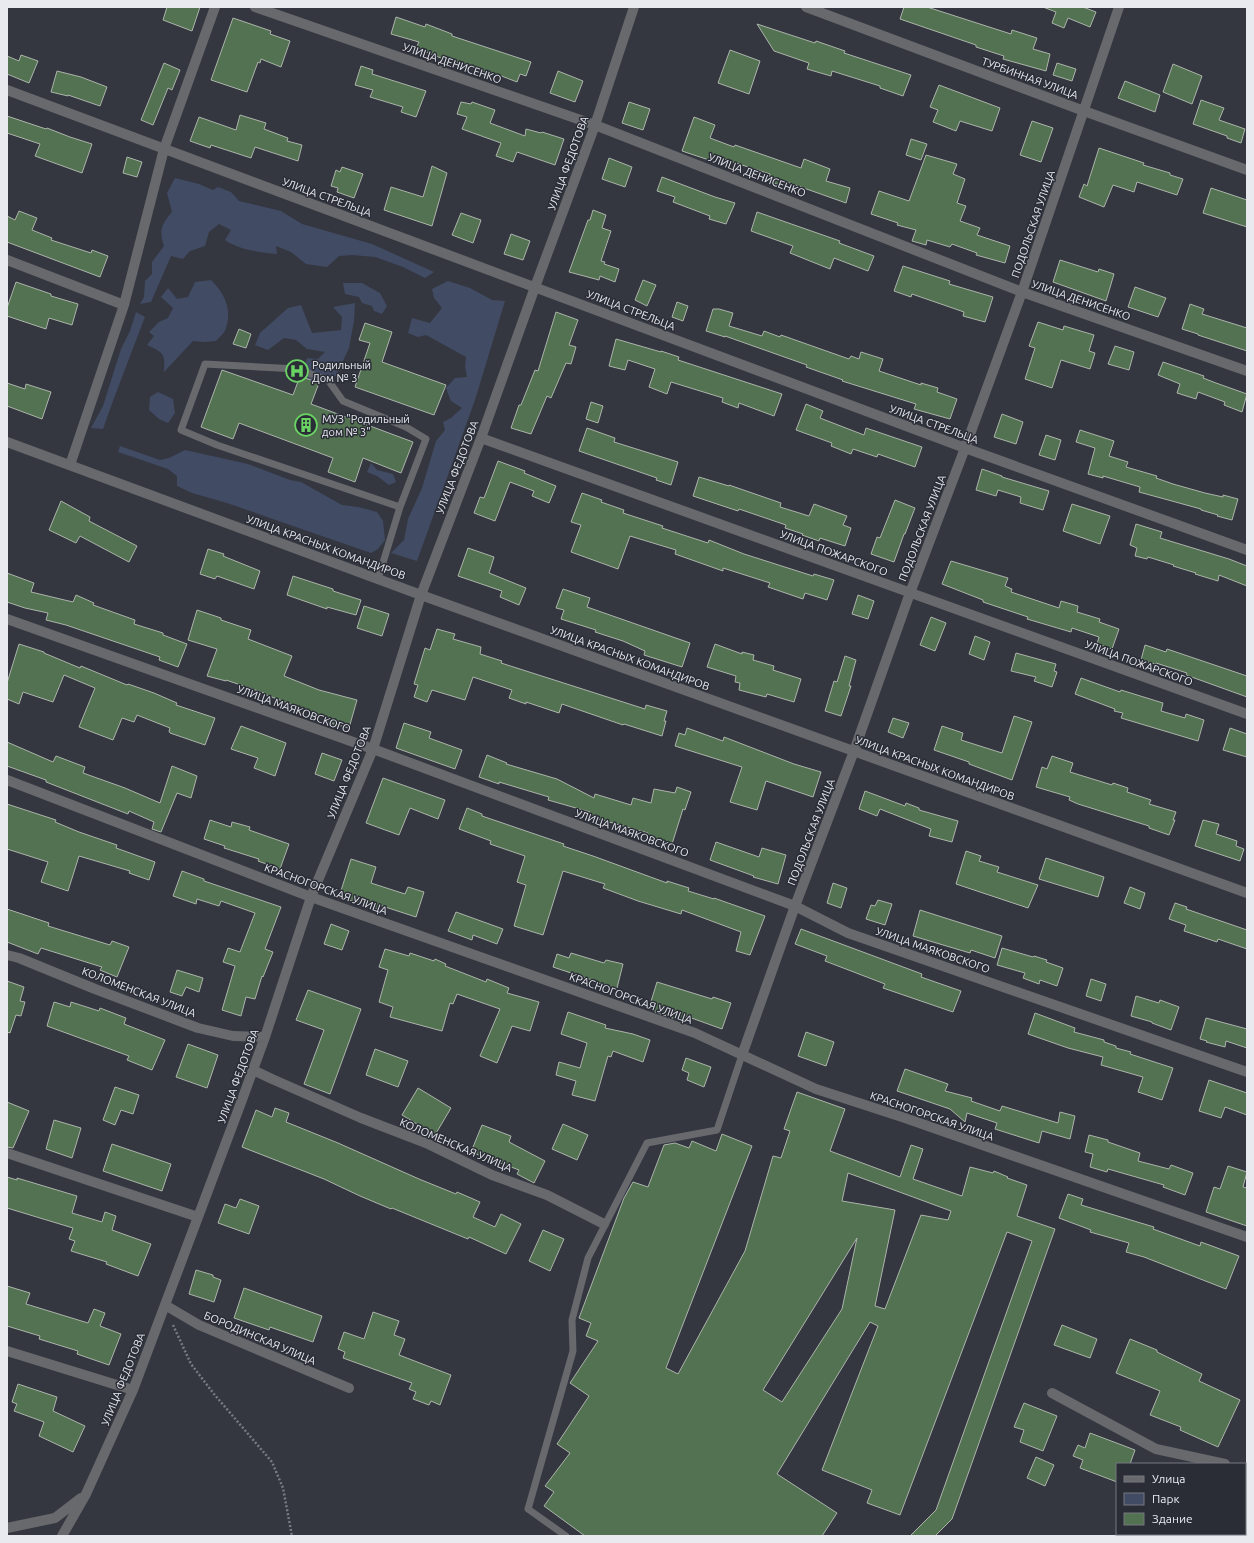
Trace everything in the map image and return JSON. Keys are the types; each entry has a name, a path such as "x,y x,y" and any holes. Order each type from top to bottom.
{"street":[{"path":"70,465 124,305 164,149 215,7"},
{"name":"УЛИЦА ДЕНИСЕНКО","path":"255,7 595,125 1022,292 1247,371"},
{"name":"УЛИЦА ФЕДОТОВА","path":"62,1536 86,1494 133,1390 266,1037 311,897 373,749 421,595 481,438 595,125 634,7"},
{"name":"ТУРБИННАЯ УЛИЦА","path":"806,7 1247,170"},
{"name":"ПОДОЛЬСКАЯ УЛИЦА","path":"742,1055 854,751 910,593 1022,292 1119,7"},
{"name":"УЛИЦА СТРЕЛЬЦА","path":"7,90 965,448 1247,550"},
{"path":"7,260 124,305"},
{"name":"УЛИЦА ПОЖАРСКОГО","path":"481,438 1247,714"},
{"name":"УЛИЦА КРАСНЫХ КОМАНДИРОВ","path":"7,442 421,595 1247,893"},
{"name":"УЛИЦА МАЯКОВСКОГО","path":"7,619 373,749 796,906 848,933 1247,1072"},
{"name":"КРАСНОГОРСКАЯ УЛИЦА","path":"7,780 311,897 695,1034 816,1089 1247,1237"},
{"name":"КОЛОМЕНСКАЯ УЛИЦА","path":"7,955 19,958 198,1028 233,1036 266,1037"},
{"name":"КОЛОМЕНСКАЯ УЛИЦА","path":"253,1070 361,1118 426,1143 492,1175 548,1195 604,1224"},
{"path":"7,1153 198,1217"},
{"name":"БОРОДИНСКАЯ УЛИЦА","path":"165,1305 199,1325 349,1388"},
{"path":"7,1351 133,1390"},
{"path":"1052,1393 1156,1449 1220,1463"},
{"path":"7,1528 55,1518 86,1494"}],"lane":[{"path":"378,579 400,507 426,439 406,427 343,401 328,380 297,369 205,364 181,430 217,445 400,507"},
{"path":"566,1536 528,1509 572,1351 572,1320 588,1258 604,1224 647,1144 717,1130 742,1055"}],"path":[{"path":"165,1305 191,1364 214,1394 272,1462 283,1488 292,1536"}],"green space":[{"path":"175,178 199,184 213,190 218,187 231,192 239,201 281,211 302,224 372,244 434,272 425,278 403,267 375,257 352,255 339,256 327,267 306,264 291,252 276,246 277,254 250,250 236,246 225,240 231,230 219,224 209,232 205,246 190,251 183,259 171,256 151,302 140,304 144,297 145,281 152,274 152,262 164,246 161,232 163,224 172,212 167,193"},
{"path":"211,280 220,291 228,308 228,321 225,330 216,341 193,341 164,372 164,357 160,352 147,345 154,336 149,332 159,322 168,318 173,308 161,297 168,288 177,299 188,297 195,282"},
{"path":"448,281 470,288 492,300 505,301 475,400 417,561 391,553 404,540 408,519 422,488 436,441 445,430 443,422 451,418 462,408 451,401 446,388 455,378 467,377 465,366 466,357 426,335 418,337 408,333 412,318 430,323 442,308 434,298 432,289"},
{"path":"343,283 362,283 380,293 387,306 382,314 374,311 372,306 362,303 359,297 345,294"},
{"path":"355,303 354,321 349,348 336,376 319,381 302,378 307,358 318,359 325,352 307,349 296,340 284,338 268,350 255,345 260,333 288,308 301,305 312,333 341,330 342,317 333,307"},
{"path":"136,312 145,317 103,429 91,428 103,406 121,349 130,331"},
{"path":"158,392 173,399 175,413 168,423 159,419 149,410 150,397"},
{"path":"120,446 160,460 169,458 185,450 248,464 290,480 301,482 342,505 377,512 383,521 385,540 378,549 371,553 227,503 192,493 177,486 177,476 168,469 118,452"},
{"path":"371,463 377,470 393,474 396,482 389,485 377,476 367,472"}],"building":[{"path":"167,7 200,7 192,31 163,20"},
{"path":"904,7 927,7 1011,34 1012,30 1037,38 1033,49 1050,54 1046,71 1003,59 1004,56 976,47 976,45 900,19"},
{"path":"1043,7 1083,7 1096,12 1090,27 1068,18 1064,28 1052,23 1056,12"},
{"path":"396,17 425,27 426,24 452,34 452,36 531,62 526,76 520,74 517,82 456,62 456,64 416,48 419,42 391,34"},
{"path":"233,18 271,31 270,34 290,41 281,67 261,59 260,63 258,62 247,92 211,80"},
{"path":"757,24 815,43 816,41 845,51 844,53 911,75 903,96 880,88 880,86 832,71 831,76 807,69 809,63 774,51"},
{"path":"730,50 760,61 749,94 718,83"},
{"path":"21,55 38,61 29,83 7,74 7,56 19,61"},
{"path":"164,63 180,70 172,90 168,88 153,125 141,120"},
{"path":"1057,63 1076,69 1072,81 1053,75"},
{"path":"1173,64 1202,76 1192,104 1163,92"},
{"path":"361,66 373,70 372,74 426,91 416,117 401,112 403,107 370,97 373,90 355,85"},
{"path":"57,71 81,77 107,87 100,106 68,95 51,92"},
{"path":"558,71 583,81 575,102 550,93"},
{"path":"1125,81 1160,95 1155,112 1118,98"},
{"path":"939,85 1000,108 992,131 960,121 956,131 933,122 938,110 930,107"},
{"path":"1201,100 1224,108 1219,120 1245,129 1241,143 1227,138 1227,136 1193,124"},
{"path":"461,102 471,104 472,102 495,110 490,123 525,136 526,129 564,139 555,165 517,152 513,162 496,156 501,143 462,129 467,117 457,114"},
{"path":"629,102 650,109 643,130 622,123"},
{"path":"240,115 266,123 264,129 288,138 287,141 302,145 298,161 255,147 251,158 211,145 210,148 190,141 199,117 236,130"},
{"path":"7,116 92,144 82,173 35,156 40,144 7,133"},
{"path":"694,117 715,125 710,138 801,168 804,159 830,169 826,181 850,188 846,203 784,181 782,186 768,181 770,174 711,155 709,160 682,151"},
{"path":"1032,121 1053,128 1041,162 1020,155"},
{"path":"911,139 927,144 921,160 906,155"},
{"path":"1099,148 1144,163 1143,165 1170,173 1170,175 1183,179 1177,195 1137,182 1134,192 1113,185 1104,207 1079,197 1084,184 1087,186"},
{"path":"926,155 957,164 953,174 965,179 957,203 966,206 960,221 980,228 977,235 1010,246 1005,263 976,255 977,253 952,244 950,247 927,240 926,245 912,241 916,230 897,225 898,223 871,214 879,191 909,201"},
{"path":"127,157 142,162 137,177 123,173"},
{"path":"609,158 632,167 625,187 602,179"},
{"path":"432,166 447,173 432,226 384,210 391,187 423,197"},
{"path":"342,167 363,174 354,198 337,192 338,188 331,186 336,170 340,172"},
{"path":"662,177 735,203 726,224 709,219 710,216 673,202 675,197 657,191"},
{"path":"1211,188 1247,200 1247,227 1203,213"},
{"path":"593,210 606,215 602,228 611,231 601,261 605,262 604,264 619,269 615,282 600,276 599,280 569,272"},
{"path":"19,211 37,218 32,230 52,238 51,240 91,253 92,250 108,256 100,277 7,242 7,216 15,220"},
{"path":"757,212 840,241 839,243 874,256 868,271 834,258 830,269 790,253 793,246 751,231"},
{"path":"461,213 481,220 473,243 452,235"},
{"path":"511,234 530,241 523,260 504,254"},
{"path":"1060,260 1098,272 1099,269 1114,274 1106,301 1053,282"},
{"path":"903,266 950,281 949,284 993,297 985,322 963,316 964,312 912,294 911,297 894,291"},
{"path":"643,280 656,285 647,306 635,300"},
{"path":"16,282 51,294 51,296 78,304 72,325 49,318 46,329 7,316 7,308"},
{"path":"1135,287 1166,298 1158,317 1128,307"},
{"path":"677,302 688,306 683,321 672,317"},
{"path":"1190,304 1204,309 1202,314 1247,328 1247,351 1182,329"},
{"path":"713,309 733,313 729,326 762,336 764,331 780,337 781,335 849,359 851,356 859,359 861,352 883,359 879,371 921,385 921,383 938,388 937,392 957,399 950,419 914,409 916,404 842,381 843,380 806,367 807,365 725,336 706,331"},
{"path":"556,312 578,320 569,345 576,347 571,364 566,363 551,398 547,396 531,434 511,428 519,405 521,405 535,370 538,371"},
{"path":"1038,322 1063,330 1064,326 1094,335 1089,351 1095,353 1090,369 1061,360 1052,388 1025,379 1035,348 1029,346"},
{"path":"365,323 392,332 382,362 446,385 434,415 355,387 370,343 359,340"},
{"path":"239,329 251,334 246,348 233,344"},
{"path":"616,339 661,351 679,357 678,360 782,394 774,416 739,403 738,408 722,402 723,398 671,382 667,394 649,387 655,369 628,360 625,370 609,366"},
{"path":"1115,346 1134,352 1129,370 1108,364"},
{"path":"1163,362 1204,376 1203,378 1247,394 1242,412 1224,405 1225,402 1198,392 1196,399 1177,393 1180,384 1158,375"},
{"name":"МУЗ \"Родильный дом № 3\"","path":"222,370 293,395 300,376 319,383 311,404 413,442 401,473 363,458 355,482 328,472 333,458 239,423 233,439 201,427"},
{"path":"7,383 25,389 26,384 51,392 42,419 7,406"},
{"path":"591,402 603,406 598,423 586,419"},
{"path":"806,404 823,411 820,418 864,435 866,428 922,447 915,467 878,454 877,457 853,449 851,454 831,446 832,443 796,430"},
{"path":"1002,414 1023,422 1016,444 994,437"},
{"path":"587,428 615,438 614,442 678,462 671,485 656,480 657,478 579,451"},
{"path":"1080,430 1114,441 1109,456 1128,462 1126,467 1157,476 1156,478 1173,484 1205,493 1223,497 1223,495 1238,499 1232,520 1217,516 1218,515 1201,509 1139,492 1140,487 1103,476 1103,478 1088,474 1095,448 1076,442"},
{"path":"1046,435 1061,440 1055,460 1039,455"},
{"path":"498,461 525,471 524,473 556,486 549,503 532,496 534,491 510,482 495,521 474,513 480,497 484,498"},
{"path":"982,469 1002,477 1049,491 1043,510 1020,503 1021,497 998,490 996,496 976,490"},
{"path":"699,477 729,485 781,503 780,507 809,516 814,504 847,516 843,525 851,528 845,546 820,538 819,541 785,528 786,525 739,509 738,511 693,496"},
{"path":"582,493 602,500 601,502 624,510 623,513 663,526 662,528 708,543 709,540 744,554 813,576 814,574 834,580 827,600 805,593 803,599 768,587 770,583 723,568 723,571 675,554 676,550 630,536 618,569 571,552 581,525 571,522"},
{"path":"895,500 915,508 894,562 871,554 877,537 880,538"},
{"path":"61,501 90,517 89,521 137,546 129,562 80,536 76,543 49,530"},
{"path":"1072,504 1110,516 1100,544 1063,531"},
{"path":"1136,524 1162,532 1160,538 1247,566 1247,586 1219,575 1218,581 1148,557 1147,559 1135,556 1137,548 1130,545"},
{"path":"468,548 494,557 489,573 526,588 519,605 500,597 502,591 458,576"},
{"path":"208,549 224,554 223,556 260,571 254,589 217,576 215,579 200,574"},
{"path":"951,561 1008,578 1005,586 1012,589 1011,592 1059,608 1061,601 1078,606 1077,612 1100,619 1099,622 1119,629 1112,649 1097,644 1099,637 1072,628 1071,632 1027,619 1028,617 983,602 983,600 942,584"},
{"path":"7,573 34,583 31,592 73,602 76,595 94,603 93,605 135,620 134,624 163,633 163,635 187,644 178,667 159,660 160,657 66,625 46,620 48,613 7,602"},
{"path":"293,576 361,600 356,615 327,607 327,609 287,595"},
{"path":"563,589 590,598 587,607 690,643 682,667 644,655 645,651 623,641 595,632 596,630 561,619 564,610 556,608"},
{"path":"858,595 874,601 868,619 852,614"},
{"path":"364,606 389,614 382,636 357,628"},
{"path":"197,610 251,630 248,639 292,656 284,676 319,690 357,700 349,728 326,722 327,718 264,693 226,680 207,676 217,649 188,640"},
{"path":"931,617 946,623 935,651 920,645"},
{"path":"437,629 455,634 453,639 481,647 480,654 502,661 501,663 645,709 646,705 667,711 662,736 624,724 623,725 562,704 559,713 526,702 526,704 509,698 512,690 473,677 465,700 432,690 427,702 414,697 418,685 414,684 425,648 430,650"},
{"path":"975,636 990,642 984,660 969,654"},
{"path":"19,644 44,652 80,668 81,666 127,685 128,684 154,693 177,703 176,705 215,718 205,745 170,733 170,728 137,715 134,722 122,718 113,740 79,727 95,688 64,675 53,702 23,692 19,704 7,699 7,683"},
{"path":"715,644 742,654 742,652 754,655 753,660 774,666 773,670 801,679 794,702 767,694 766,697 739,690 740,683 735,682 736,676 707,667"},
{"path":"1145,645 1166,652 1167,649 1247,676 1247,697 1186,675 1187,673 1141,660"},
{"path":"1016,653 1056,664 1054,671 1057,672 1052,687 1034,681 1036,677 1011,671"},
{"path":"845,656 856,660 849,686 851,686 841,716 825,711 834,681 837,682"},
{"path":"1081,678 1120,692 1121,690 1163,703 1161,711 1185,718 1186,714 1204,720 1198,741 1121,718 1123,713 1114,711 1115,709 1075,694"},
{"path":"1014,716 1032,722 1012,780 969,764 969,762 934,750 942,726 963,733 961,740 1002,753"},
{"path":"893,718 909,723 903,738 888,732"},
{"path":"404,723 431,732 429,738 462,750 455,769 396,748"},
{"path":"241,726 286,743 275,776 254,768 258,758 231,749"},
{"path":"687,728 723,741 724,737 794,764 821,772 813,797 766,781 757,810 730,802 742,767 675,746 679,733 685,735"},
{"path":"1230,728 1247,734 1247,757 1223,750"},
{"path":"7,742 53,762 56,756 85,767 83,773 125,788 160,803 172,766 197,776 191,798 177,793 161,832 152,829 154,822 129,811 128,814 46,782 46,780 7,766"},
{"path":"322,753 342,760 334,781 315,774"},
{"path":"487,755 507,763 506,764 557,779 594,798 595,794 631,805 633,798 651,803 654,789 675,793 677,787 691,792 685,810 683,809 672,844 647,836 648,833 588,816 590,812 548,800 549,797 499,782 499,784 479,777"},
{"path":"1052,756 1073,763 1070,772 1112,785 1113,783 1128,788 1127,792 1151,800 1149,804 1176,812 1173,820 1175,820 1169,835 1149,828 1149,826 1078,804 1069,800 1070,797 1036,787 1042,767 1047,769"},
{"path":"383,778 445,800 438,819 410,808 399,835 366,823"},
{"path":"865,791 905,806 906,803 919,808 919,810 958,821 952,842 929,836 931,829 880,809 877,816 859,809"},
{"path":"7,804 56,820 55,822 79,832 117,845 116,848 155,862 149,880 129,873 130,871 79,856 68,891 41,882 48,862 7,849"},
{"path":"467,808 482,814 482,816 564,844 563,846 667,883 667,881 689,888 688,891 714,898 765,916 750,955 736,951 741,932 682,910 681,914 638,901 603,888 605,884 563,871 543,935 514,926 526,885 517,882 525,856 490,844 491,841 459,829"},
{"path":"210,820 231,827 232,822 250,827 249,830 289,844 280,869 258,861 259,859 224,848 225,846 204,839"},
{"path":"1203,820 1219,824 1216,834 1237,841 1236,846 1244,849 1240,861 1195,846"},
{"path":"716,842 759,857 762,848 786,855 778,884 753,877 754,876 710,860"},
{"path":"966,851 981,856 979,861 999,867 997,872 1038,885 1028,908 956,884"},
{"path":"1046,858 1104,877 1098,897 1039,879"},
{"path":"351,859 376,867 371,883 405,894 408,887 424,892 416,917 379,905 378,909 339,897"},
{"path":"182,871 204,879 204,881 281,907 265,949 273,952 263,977 262,976 255,999 246,997 241,1016 222,1010 235,966 223,962 228,948 240,952 255,913 221,901 219,906 197,899 196,904 173,896"},
{"path":"833,883 847,888 841,908 827,903"},
{"path":"1130,887 1145,893 1140,909 1124,903"},
{"path":"878,900 892,904 885,925 866,919 871,905 875,906"},
{"path":"1175,903 1187,907 1186,909 1247,930 1247,949 1218,939 1217,942 1184,931 1186,925 1169,919"},
{"path":"7,909 49,923 48,926 110,945 112,941 129,947 117,977 100,970 102,967 41,948 38,954 7,942"},
{"path":"920,910 1002,936 995,958 971,950 970,953 913,936"},
{"path":"456,912 503,929 497,944 473,935 472,940 448,931"},
{"path":"331,924 349,931 342,950 324,944"},
{"path":"801,929 922,974 921,977 961,991 953,1012 883,988 885,984 825,961 827,956 795,944"},
{"path":"1002,948 1047,960 1046,962 1063,968 1057,986 1040,980 1039,984 1023,978 1025,973 997,965"},
{"path":"385,949 409,956 410,953 434,961 435,959 446,964 445,966 486,982 487,979 509,988 507,993 539,1002 530,1031 512,1026 497,1063 480,1056 500,1009 457,994 453,1004 450,1003 442,1031 390,1017 393,1007 379,1002 388,970 379,967"},
{"path":"571,953 604,963 606,960 623,964 617,988 597,983 598,982 553,967 557,954 569,958"},
{"path":"177,970 203,978 199,992 186,987 182,996 170,992"},
{"path":"1091,979 1106,984 1101,1001 1086,996"},
{"path":"7,981 24,987 20,1001 25,1002 21,1016 16,1015 10,1033 7,1032"},
{"path":"657,982 712,999 713,997 731,1003 722,1029 686,1016 684,1022 655,1012 655,1010 649,1008"},
{"path":"308,990 361,1009 330,1094 304,1084 324,1030 296,1020"},
{"path":"1136,996 1159,1003 1160,1000 1179,1007 1171,1030 1152,1022 1131,1016"},
{"path":"54,1002 70,1007 71,1002 99,1011 100,1008 126,1018 124,1024 165,1040 152,1070 127,1060 129,1056 47,1026"},
{"path":"568,1012 606,1025 605,1028 633,1034 650,1040 643,1062 613,1051 611,1057 608,1056 595,1101 572,1095 576,1081 556,1075 559,1062 580,1068 587,1043 561,1034"},
{"path":"1035,1013 1075,1028 1074,1032 1104,1040 1104,1042 1116,1046 1116,1048 1131,1052 1130,1054 1173,1068 1162,1100 1138,1092 1143,1077 1101,1065 1103,1057 1068,1048 1028,1034"},
{"path":"1206,1018 1247,1029 1247,1048 1226,1041 1225,1047 1200,1039"},
{"path":"806,1032 834,1042 826,1066 798,1056"},
{"path":"188,1044 218,1055 207,1088 176,1077"},
{"path":"375,1049 408,1061 398,1087 366,1075"},
{"path":"686,1058 711,1067 704,1087 687,1080 689,1073 682,1070"},
{"path":"905,1069 948,1084 945,1091 972,1098 971,1101 1000,1111 1002,1106 1058,1123 1060,1112 1075,1116 1070,1139 1042,1131 1039,1143 995,1129 997,1123 967,1113 965,1122 950,1109 897,1091"},
{"path":"1209,1080 1247,1093 1247,1115 1225,1107 1221,1118 1199,1111"},
{"path":"115,1087 139,1095 133,1114 121,1110 115,1125 103,1120"},
{"path":"418,1088 451,1108 435,1135 402,1115"},
{"path":"797,1092 845,1109 830,1151 900,1177 911,1145 923,1149 913,1179 962,1196 970,1167 993,1173 994,1171 1008,1177 1007,1178 1027,1185 1017,1216 1055,1229 952,1519 935,1536 910,1536 936,1510 1032,1241 1007,1232 900,1515 867,1503 872,1490 822,1470 878,1326 870,1322 777,1474 837,1513 822,1536 585,1536 544,1506 554,1492 545,1486 570,1453 557,1444 589,1396 570,1383 598,1341 586,1336 591,1323 579,1318 624,1198 633,1182 648,1187 664,1145 675,1143 689,1148 692,1141 716,1151 722,1134 752,1146 666,1368 678,1374 745,1251 773,1156 781,1158 790,1131 784,1129","holes":["848,1173 951,1211 948,1220 921,1215 885,1309 875,1306 895,1210 842,1201","857,1238 842,1309 782,1402 763,1390"]},
{"path":"7,1102 29,1111 13,1148 7,1147"},
{"path":"275,1108 289,1113 286,1122 419,1179 456,1194 457,1192 480,1202 473,1217 495,1227 501,1214 521,1224 506,1254 469,1237 468,1239 392,1208 391,1209 324,1179 242,1147 256,1110 272,1117"},
{"path":"54,1120 81,1128 72,1158 46,1149"},
{"path":"563,1124 588,1135 577,1160 552,1149"},
{"path":"482,1125 511,1136 509,1142 545,1161 534,1183 517,1174 519,1170 471,1152"},
{"path":"1089,1135 1108,1140 1108,1142 1140,1153 1138,1161 1169,1169 1171,1165 1193,1173 1185,1195 1163,1187 1164,1185 1108,1169 1107,1172 1090,1167 1093,1154 1085,1152"},
{"path":"112,1144 171,1164 162,1191 103,1171"},
{"path":"1228,1166 1247,1172 1243,1187 1247,1188 1247,1226 1206,1212 1214,1187 1220,1189"},
{"path":"7,1177 17,1180 17,1178 77,1196 72,1213 102,1222 105,1212 116,1216 112,1230 151,1244 138,1276 106,1264 107,1262 71,1251 75,1241 69,1239 73,1228 7,1208"},
{"path":"1068,1194 1083,1199 1081,1205 1154,1227 1153,1229 1200,1246 1201,1242 1239,1256 1226,1289 1144,1257 1126,1252 1129,1243 1090,1232 1091,1230 1059,1218"},
{"path":"240,1199 259,1206 249,1234 218,1223 225,1204 236,1208"},
{"path":"543,1230 564,1239 550,1271 529,1261"},
{"path":"196,1270 213,1275 213,1277 221,1280 214,1302 189,1294"},
{"path":"7,1286 30,1293 26,1304 88,1323 94,1309 105,1313 100,1326 121,1334 109,1365 77,1354 78,1351 39,1339 40,1336 7,1326"},
{"path":"244,1288 322,1316 313,1342 270,1327 269,1330 234,1318"},
{"path":"373,1312 399,1321 394,1335 405,1339 399,1355 451,1375 440,1405 431,1401 429,1405 413,1399 416,1392 409,1389 412,1383 343,1358 345,1352 338,1349 344,1332 364,1339"},
{"path":"1062,1325 1097,1339 1090,1358 1054,1345"},
{"path":"1130,1339 1157,1350 1157,1352 1202,1374 1199,1381 1240,1400 1218,1447 1180,1430 1181,1427 1150,1415 1160,1391 1116,1373"},
{"path":"18,1384 57,1397 53,1411 85,1426 73,1452 39,1436 44,1422 14,1411 17,1404 12,1402"},
{"path":"1024,1403 1057,1416 1043,1451 1020,1442 1024,1430 1014,1427"},
{"path":"1090,1433 1135,1450 1130,1463 1116,1463 1116,1482 1080,1468 1083,1460 1073,1456 1078,1445 1085,1448"},
{"path":"1036,1457 1054,1465 1045,1486 1027,1478"}],"place":[{"name":"Родильный Дом № 3","path":"297,371"},
{"name":"МУЗ \"Родильный дом № 3\"","path":"306,425"}]}
